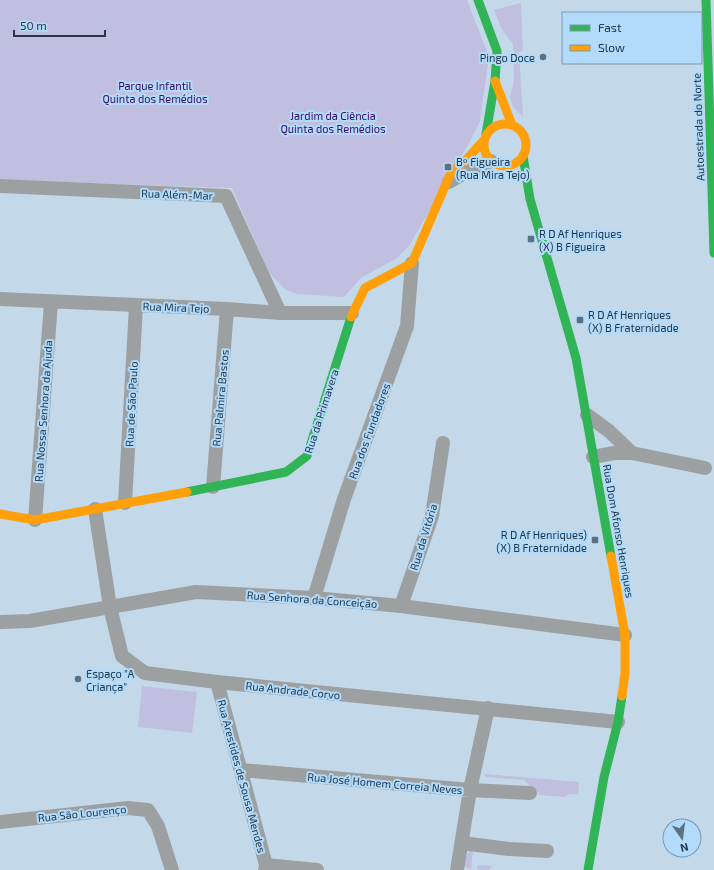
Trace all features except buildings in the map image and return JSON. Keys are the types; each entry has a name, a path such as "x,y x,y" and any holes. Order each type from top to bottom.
{"main road":[{"path":"478,0 497,51 495,81 484,148 486,155 512,177"},
{"name":"Autoestrada do Norte","path":"706,0 714,253"},
{"path":"495,81 512,125"},
{"path":"412,263 453,171 466,160 491,129 498,125 512,125 522,132 525,139 526,146 523,156 515,164 497,164"},
{"name":"Rua Dom Afonso Henriques","path":"523,156 530,199 576,358 625,635 625,673 618,722 604,777 588,870"},
{"name":"Rua Dom Afonso Henriques","path":"521,188 530,199"},
{"name":"Rua da Primavera","path":"0,514 35,520 286,472 307,456 352,313 365,288 412,263"}],"street":[{"path":"446,185 454,178 463,174 497,164"},
{"name":"Rua Além-Mar","path":"0,186 226,196 280,313"},
{"name":"Rua dos Fundadores","path":"314,598 344,499 407,326 412,263"},
{"name":"Rua Mira Tejo","path":"0,299 227,309 280,313 352,313"},
{"name":"Rua Nossa Senhora da Ajuda","path":"35,520 51,302"},
{"name":"Rua de São Paulo","path":"125,503 136,306"},
{"name":"Rua Palmira Bastos","path":"213,487 227,309"},
{"path":"587,415 609,431 632,453"},
{"name":"Rua da Vitória","path":"401,606 432,516 444,443"},
{"path":"593,456 614,453 632,453 705,468"},
{"name":"Rua Andrade Corvo","path":"94,509 110,607 122,656 145,673 217,682 618,722"},
{"name":"Rua Senhora da Conceição","path":"0,622 30,621 196,592 314,598 401,606 625,635"},
{"name":"Rua Arestides de Sousa Mendes","path":"217,682 266,868"},
{"path":"457,870 470,790 488,708"},
{"name":"Rua José Homem Correia Neves","path":"241,770 470,790 530,793"},
{"name":"Rua São Lourenço","path":"0,822 128,808 148,810 158,826 172,870"},
{"path":"462,844 547,850"},
{"path":"266,868 317,870"}],"green space":[{"name":"Jardim da Ciência Quinta dos Remédios","path":"0,0 467,0 489,57 480,121 468,145 409,246 397,258 361,278 344,297 297,294 286,290 269,273 232,188 0,180"},
{"path":"521,3 523,51 519,52 523,117 513,107 510,97 514,81 513,44 502,30 494,10"},
{"path":"142,686 197,692 192,733 138,727"},
{"path":"485,774 579,782 578,794 570,794 564,797 540,795 524,780 485,777"},
{"path":"469,851 473,851 471,870 465,866 464,862"},
{"path":"478,865 492,866 489,870 477,870"}],"traffic: fast":[{"path":"478,0 497,51 495,81 486,134"},
{"path":"706,0 714,253"},
{"path":"523,156 530,199 576,358 611,556"},
{"path":"187,492 286,472 307,456 351,317"},
{"path":"588,870 604,777 618,722 622,696"}],"traffic: slow":[{"path":"495,81 512,125"},
{"path":"501,124 509,124 517,127 523,133 526,145 523,157 517,163 509,166 501,166 493,163 487,157 484,149 484,141 487,133 493,127 501,124"},
{"path":"351,317 365,288 412,263 449,177 453,171 466,160 484,140"},
{"path":"0,514 35,520 187,492"},
{"path":"611,556 625,635 625,673 622,696"}],"place":[{"name":"Pingo Doce","path":"543,57"},
{"name":"Bº Figueira (Rua Mira Tejo)","path":"448,167"},
{"name":"R D Af Henriques (X) B Figueira","path":"531,239"},
{"name":"R D Af Henriques (X) B Fraternidade","path":"580,320"},
{"name":"R D Af Henriques) (X) B Fraternidade","path":"595,540"},
{"name":"Espaço \"A Criança\"","path":"78,679"}],"park label":[{"name":"Parque Infantil Quinta dos Remédios","path":"155,91"}]}
